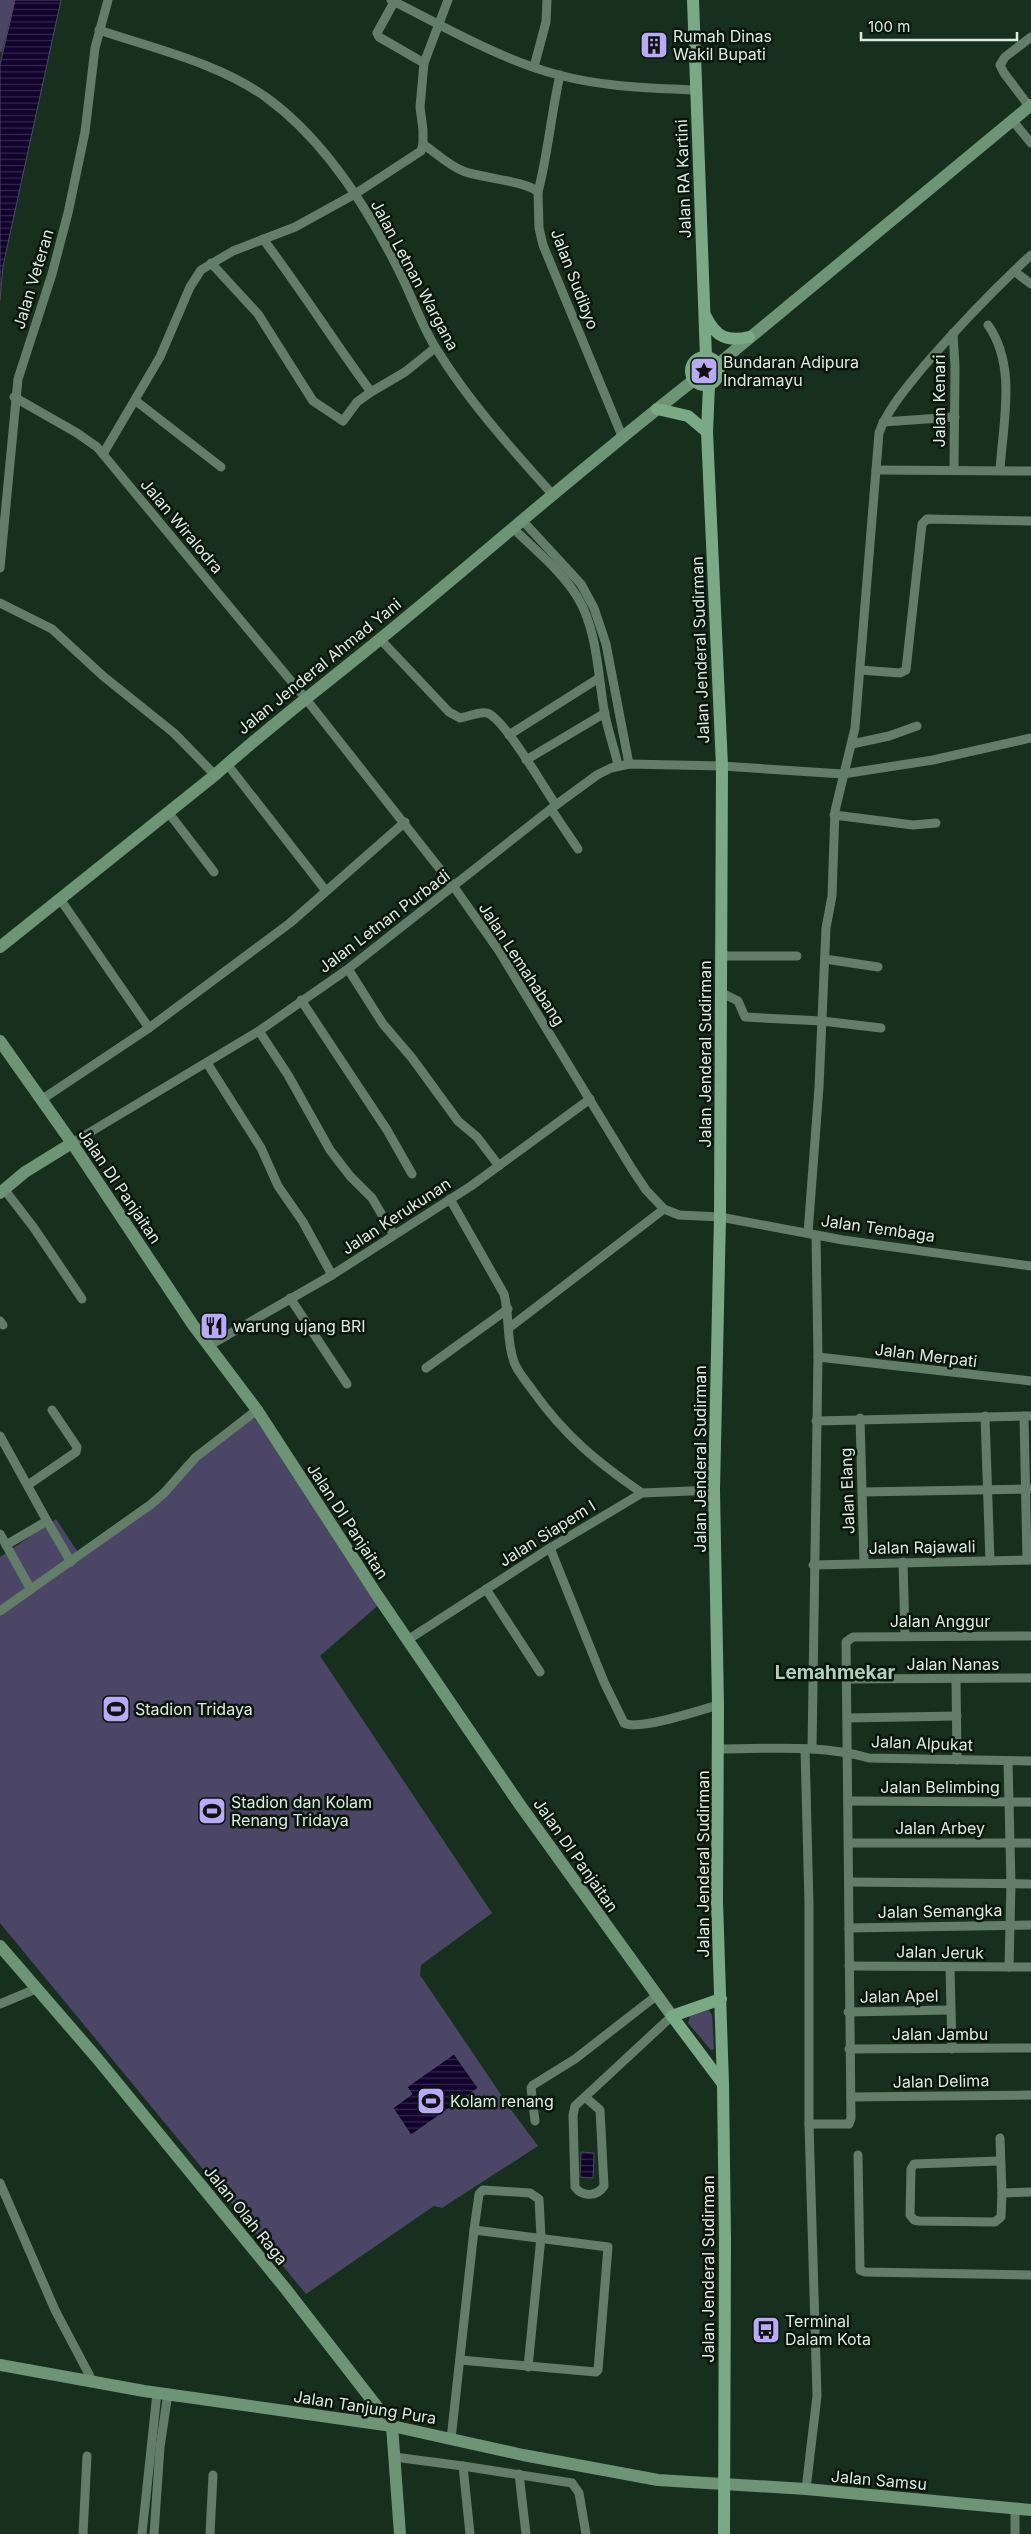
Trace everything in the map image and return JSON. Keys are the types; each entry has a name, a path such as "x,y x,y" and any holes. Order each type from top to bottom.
{"main road":[{"name":"Jalan RA Kartini","path":"692,0 705,315 712,361"},
{"path":"705,315 717,335 735,340 749,337"},
{"path":"700,358 712,361 718,377 709,385 699,384 694,380 691,371 692,366 700,358"},
{"name":"Jalan Jenderal Sudirman","path":"709,385 707,432 722,766 720,1218 714,1490 718,1705 717,1902 721,1999 725,2240 724,2534"},
{"path":"657,409 688,416 707,432"},
{"path":"721,1999 672,2016 723,2084"}],"street":[{"name":"Jalan Veteran","path":"0,568 14,397 20,371 52,274 68,213 85,132 99,30 108,0"},
{"path":"103,454 136,400 168,339 194,278 211,263 262,239 295,227 355,194 421,151 423,144 420,108 424,63 448,0"},
{"path":"534,67 546,22 547,0"},
{"path":"424,63 379,37 377,33 393,1 534,67 560,75 641,87 696,90"},
{"name":"Jalan Letnan Wargana","path":"99,30 228,75 267,98 321,149 355,194 386,246 435,348 465,393 487,421 552,494"},
{"path":"712,361 749,337 1030,105 1000,65 1005,57 1031,37"},
{"name":"Jalan Sudibyo","path":"560,75 552,112 545,164 538,192 539,228 543,245 622,436"},
{"path":"1013,120 1031,143"},
{"path":"423,144 462,170 485,178 525,185 538,192"},
{"path":"262,239 371,392"},
{"path":"806,2489 817,2396 809,2124 808,1749 818,1358 812,1234 827,923 832,896 834,815 852,744 860,670 879,433 883,422 913,380 953,333 1031,255"},
{"path":"211,263 258,314 317,404 342,421 356,402 405,372 435,348"},
{"path":"1014,272 1031,284"},
{"path":"988,324 997,338 1005,364 1000,470"},
{"name":"Jalan Kenari","path":"953,333 954,469"},
{"name":"Jalan Jenderal Ahmad Yani","path":"0,946 215,775 622,436 694,380"},
{"name":"Jalan Wiralodra","path":"14,397 77,433 103,454 306,698"},
{"path":"136,400 222,466"},
{"path":"883,422 955,417"},
{"path":"876,470 954,469 1031,471"},
{"path":"860,670 900,673 906,670 922,524 927,519 1031,520"},
{"path":"517,524 578,598 590,633 605,713 618,766"},
{"path":"517,524 581,584 594,608 606,644 629,764"},
{"path":"0,603 56,633 103,676 174,733 215,775"},
{"path":"380,639 449,712 460,718 486,713 490,715 508,735 526,760 578,850"},
{"path":"508,735 599,678"},
{"name":"Jalan Lemahabang","path":"306,698 405,822 499,951 646,1190 664,1209"},
{"path":"526,760 605,713"},
{"path":"852,744 889,736 917,726"},
{"name":"Jalan Letnan Purbadi","path":"72,1143 259,1031 348,969 553,807 597,775 618,766 629,764 722,766 844,771 933,760 1031,738"},
{"path":"227,764 272,819 326,891"},
{"path":"168,812 214,872"},
{"path":"834,815 913,825 936,823"},
{"path":"41,1100 149,1028 290,923 405,822"},
{"path":"60,900 149,1028"},
{"path":"721,956 797,956"},
{"path":"825,959 878,967"},
{"path":"348,969 383,1024 412,1058 458,1121 477,1137 499,1166"},
{"path":"722,993 738,1001 745,1017 822,1021 880,1028"},
{"path":"301,1000 387,1130 412,1174"},
{"path":"259,1031 288,1075 330,1150 350,1176 372,1198 394,1235"},
{"name":"Jalan DI Panjaitan","path":"0,1041 72,1143 193,1325 258,1410 377,1596 409,1639 520,1805 672,2016"},
{"path":"207,1063 261,1148 278,1186 303,1222 332,1275"},
{"name":"Jalan Kerukunan","path":"210,1345 332,1275 450,1199 499,1166 590,1099"},
{"path":"72,1143 25,1172 2,1191 34,1228 82,1300"},
{"path":"450,1199 499,1285 508,1309 508,1335 515,1364 541,1402 576,1443 642,1492"},
{"path":"509,1328 664,1209 679,1215 720,1218"},
{"name":"Jalan Tembaga","path":"720,1218 812,1234 1031,1266"},
{"path":"290,1298 347,1384"},
{"path":"426,1368 508,1309"},
{"name":"Jalan Merpati","path":"818,1358 1031,1381"},
{"path":"28,1485 76,1452 77,1447 52,1410"},
{"path":"0,1611 150,1505 164,1493 196,1457 258,1410"},
{"path":"985,1416 986,1490 990,1561"},
{"path":"816,1421 860,1418 1028,1416 1029,1560"},
{"name":"Jalan Elang","path":"860,1418 864,1563"},
{"path":"0,1436 71,1562"},
{"name":"Jalan Siapem I","path":"409,1639 550,1548 642,1492 714,1490"},
{"path":"862,1492 1028,1490"},
{"path":"6,1546 47,1521"},
{"path":"0,1534 30,1588"},
{"path":"550,1548 604,1682 624,1723 627,1725 646,1724 718,1705"},
{"name":"Jalan Rajawali","path":"813,1565 1029,1560"},
{"path":"903,1562 905,1635"},
{"path":"486,1589 540,1672"},
{"name":"Jalan Anggur","path":"846,1679 846,1642 849,1637 905,1635 1031,1636"},
{"name":"Jalan Nanas","path":"846,1679 1031,1678"},
{"path":"809,2124 849,2124 851,2097 848,2012 850,1882 846,1679"},
{"path":"956,1679 957,1760"},
{"path":"848,1718 957,1716"},
{"name":"Jalan Alpukat","path":"718,1749 808,1749 847,1752 868,1758 1031,1761"},
{"path":"1008,1761 1008,1843 1011,1884 1009,1967"},
{"name":"Jalan Belimbing","path":"848,1801 1031,1802"},
{"name":"Jalan Arbey","path":"849,1843 1031,1843"},
{"path":"850,1882 1031,1884"},
{"name":"Jalan Semangka","path":"849,1928 1031,1925"},
{"name":"Jalan Olah Raga","path":"0,1946 38,1988 285,2288 392,2426"},
{"name":"Jalan Jeruk","path":"849,1966 1031,1967"},
{"path":"950,1967 952,2049"},
{"path":"0,2004 38,1988"},
{"path":"535,2121 531,2088 533,2085 575,2059 656,1996"},
{"name":"Jalan Apel","path":"848,2012 950,2010"},
{"path":"585,2097 600,2110 604,2186 600,2192 592,2195 581,2193 575,2187 573,2114 575,2106 672,2016"},
{"name":"Jalan Jambu","path":"849,2049 1031,2048"},
{"name":"Jalan Delima","path":"851,2097 1031,2095"},
{"path":"1000,2138 1001,2216 994,2222 919,2221 914,2220 910,2215 911,2169 914,2164 1000,2161"},
{"path":"858,2155 860,2270 865,2272 1031,2275"},
{"path":"0,2183 55,2310 93,2382"},
{"path":"451,2439 474,2230 479,2194 482,2190 530,2193 539,2199 541,2237 528,2367"},
{"path":"1002,2193 1031,2192"},
{"path":"460,2360 596,2372 598,2370 609,2250 605,2245 474,2230"},
{"name":"Jalan Tanjung Pura","path":"0,2365 163,2393 392,2426 596,2469 658,2480 724,2486"},
{"path":"142,2534 163,2393"},
{"path":"154,2534 163,2393"},
{"path":"392,2426 400,2534"},
{"path":"83,2534 87,2456"},
{"path":"394,2457 572,2483 579,2493 586,2534"},
{"path":"464,2466 470,2534"},
{"path":"520,2474 526,2534"},
{"path":"210,2534 213,2475"},
{"name":"Jalan Samsu","path":"724,2486 806,2489 1031,2510"},
{"path":"1015,2508 1015,2534"}],"shaded area":[{"path":"0,0 15,0 2,52 0,52"},
{"path":"15,0 61,0 3,266 0,300 0,65"},
{"name":"Stadion dan Kolam Renang Tridaya","path":"249,1410 382,1602 320,1656 492,1913 421,1965 420,1975 512,2111 538,2146 442,2208 434,2206 306,2294 0,1923 0,1557 56,1519 79,1554 151,1502 184,1463"},
{"path":"709,2010 712,2015 714,2049 711,2050 688,2023 690,2016"},
{"name":"Kolam renang","path":"454,2054 478,2088 411,2135 393,2108 412,2094 407,2087"},
{"path":"581,2152 594,2153 593,2178 580,2177"}],"place":[{"name":"Rumah Dinas Wakil Bupati","path":"654,45"},
{"name":"Bundaran Adipura Indramayu","path":"704,371"},
{"name":"warung ujang BRI","path":"214,1326"},
{"name":"Stadion Tridaya","path":"116,1709"},
{"name":"Stadion dan Kolam Renang Tridaya","path":"212,1811"},
{"name":"Kolam renang","path":"431,2101"},
{"name":"Terminal Dalam Kota","path":"766,2330"}],"district":[{"name":"Lemahmekar","path":"835,1672"}]}
